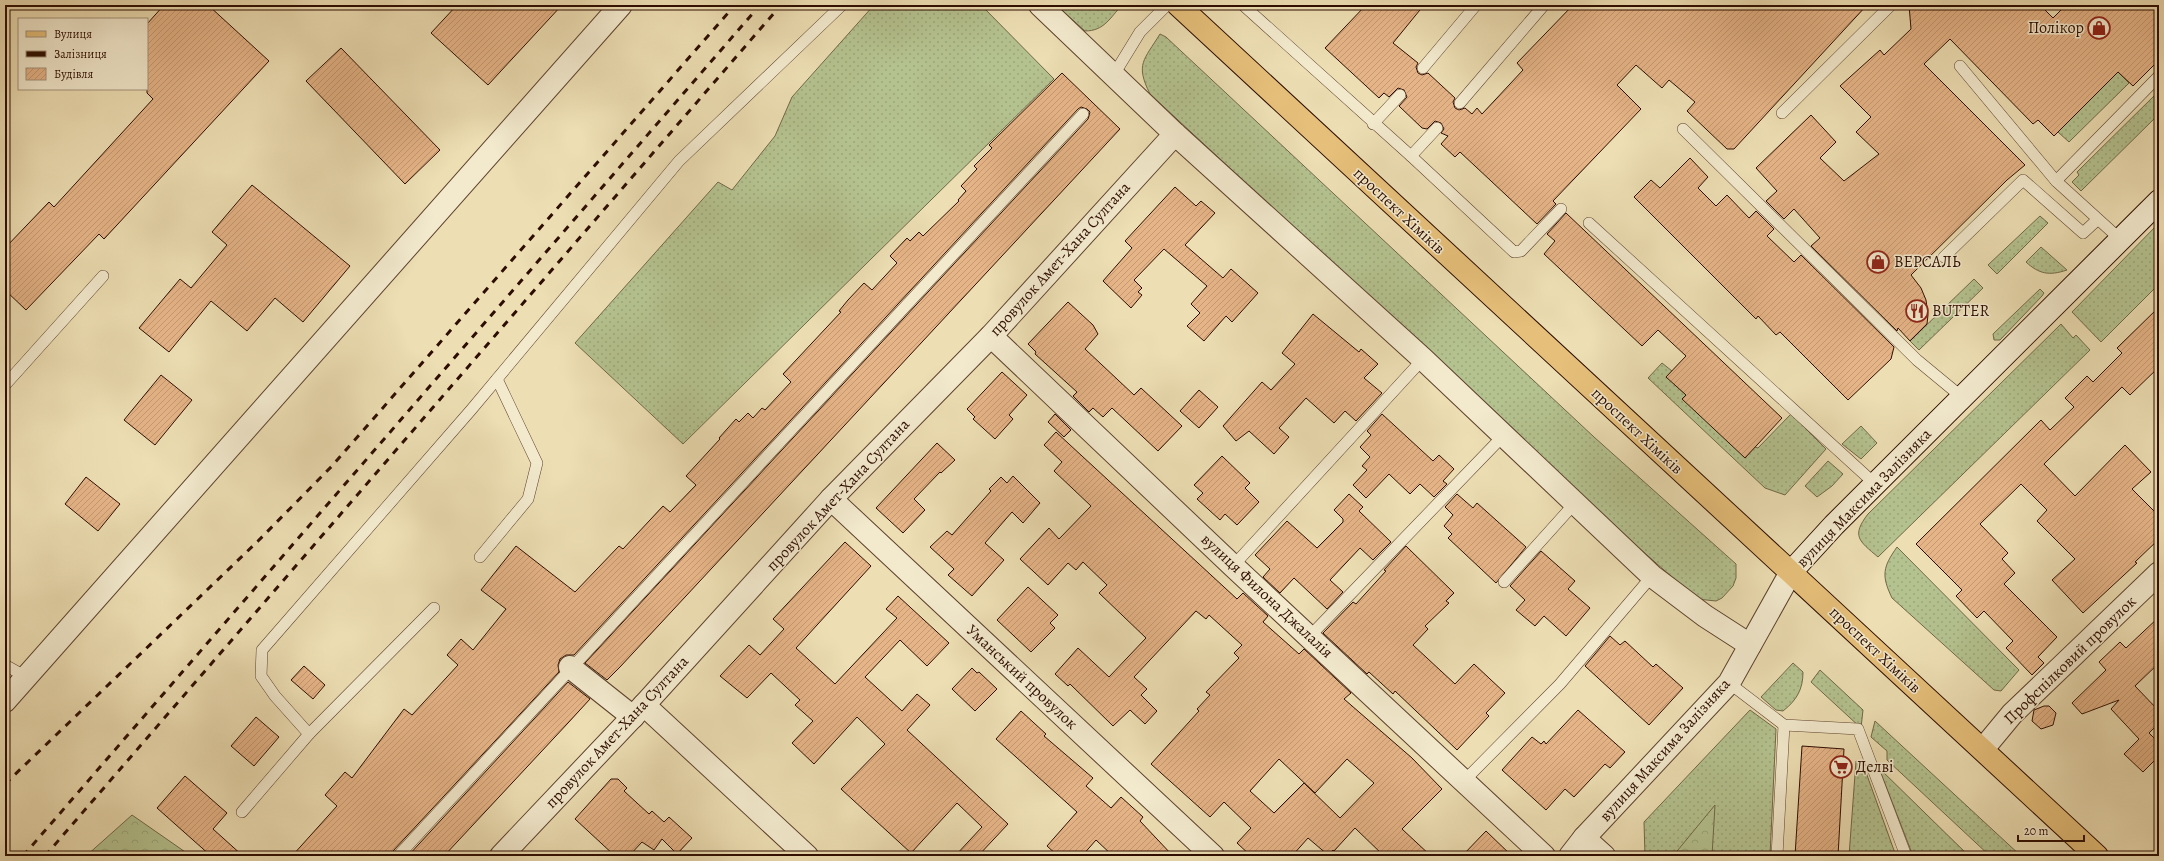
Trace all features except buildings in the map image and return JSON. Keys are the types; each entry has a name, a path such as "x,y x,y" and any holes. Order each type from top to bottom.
{"main road":[{"name":"проспект Хіміків","path":"1178,5 1394,207 1983,749 2097,856"}],"street":[{"path":"5,701 28,678 621,5"},
{"path":"1040,5 1175,134 1423,359 1652,576 1705,616 1750,645"},
{"name":"провулок Амет-Хана Султана","path":"501,856 639,711 831,499 991,336 1175,134"},
{"name":"вулиця Максима Залізняка","path":"1570,856 1584,838 1729,683 1791,572 1834,525 2159,201"},
{"name":"вулиця Филона Джалалія","path":"991,336 1233,566 1310,636 1463,782 1544,856"},
{"name":"Уманський провулок","path":"831,499 1213,856"},
{"name":"Профспілковий провулок","path":"1983,749 2012,714 2159,573"},
{"path":"570,667 639,711 807,856"},
{"path":"1584,838 1604,856"}],"lane":[{"path":"309,734 275,696 261,676 262,650 497,379 679,161 842,5"},
{"path":"1113,76 1140,32 1167,5"},
{"path":"1243,5 1373,124 1411,156 1514,252 1521,251 1561,209"},
{"path":"1423,68 1476,5"},
{"path":"1460,103 1544,5"},
{"path":"1782,112 1891,5"},
{"path":"1960,66 2056,181 2097,220 2121,240"},
{"path":"2056,181 2159,76"},
{"path":"1373,124 1400,95"},
{"path":"398,856 570,667 1083,114"},
{"path":"1411,156 1437,128"},
{"path":"1683,129 1917,360 1963,398"},
{"path":"1944,257 2023,180 2083,233 2097,220"},
{"path":"1589,224 1875,484"},
{"path":"5,385 103,276"},
{"path":"1233,566 1423,359"},
{"path":"480,557 528,499 537,463 497,379"},
{"path":"1310,636 1504,435"},
{"path":"1504,582 1576,503"},
{"path":"1463,782 1560,684 1652,576"},
{"path":"242,812 309,734 434,608"},
{"path":"5,665 28,678"},
{"path":"1729,683 1784,725 1858,729 1906,856"},
{"path":"1777,856 1784,725"}],"green space":[{"path":"874,5 981,5 1054,79 683,444 575,343 718,182 732,190 775,136 792,97"},
{"path":"1056,5 1122,5 1102,26 1097,29 1085,31"},
{"path":"1160,34 1166,37 1594,437 1736,564 1736,578 1733,586 1722,598 1716,601 1697,599 1639,548 1150,94 1143,76 1143,62"},
{"path":"2118,72 2129,83 2069,142 2058,132"},
{"path":"2159,91 2159,114 2081,191 2072,182 2079,175 2077,172"},
{"path":"2040,216 2048,223 1997,274 1988,265"},
{"path":"2159,223 2159,284 2101,342 2072,312"},
{"path":"2041,247 2067,270 2055,273 2045,273 2035,269 2026,262"},
{"path":"1974,279 1983,288 1919,350 1910,341"},
{"path":"2040,289 2044,293 2042,296 2000,340 1994,340 1993,334"},
{"path":"2061,324 2073,338 2076,335 2090,350 1878,557 1866,547 1860,538 1860,528 1868,514"},
{"path":"1662,363 1672,371 1667,377 1686,395 1755,447 1758,448 1791,414 1826,449 1785,495 1765,488 1648,378"},
{"path":"1861,426 1877,443 1861,459 1842,444"},
{"path":"1828,461 1843,474 1832,486 1817,497 1805,486"},
{"path":"1897,547 2019,670 2001,691 1994,690 1892,598 1886,583 1885,571 1889,560"},
{"path":"1793,663 1803,672 1802,684 1798,694 1788,707 1783,711 1776,710 1761,697"},
{"path":"1820,670 1863,710 1861,728 1811,682"},
{"path":"1750,710 1776,729 1770,856 1645,856 1644,822"},
{"path":"1875,721 2021,856 1990,856 1887,760 1887,751 1871,737"},
{"path":"1856,761 1863,764 1896,856 1849,856"},
{"path":"1879,768 1969,856 1913,856"},
{"path":"1715,805 1712,856 1673,856"},
{"path":"132,815 191,856 86,856"}],"railway":[{"path":"5,784 258,541 332,466 735,5"},
{"path":"23,856 760,5"},
{"path":"45,856 781,5"}],"place":[{"name":"Полікор","path":"2099,28"},
{"name":"ВЕРСАЛЬ","path":"1878,262"},
{"name":"BUTTER","path":"1917,311"},
{"name":"Делві","path":"1841,767"}]}
